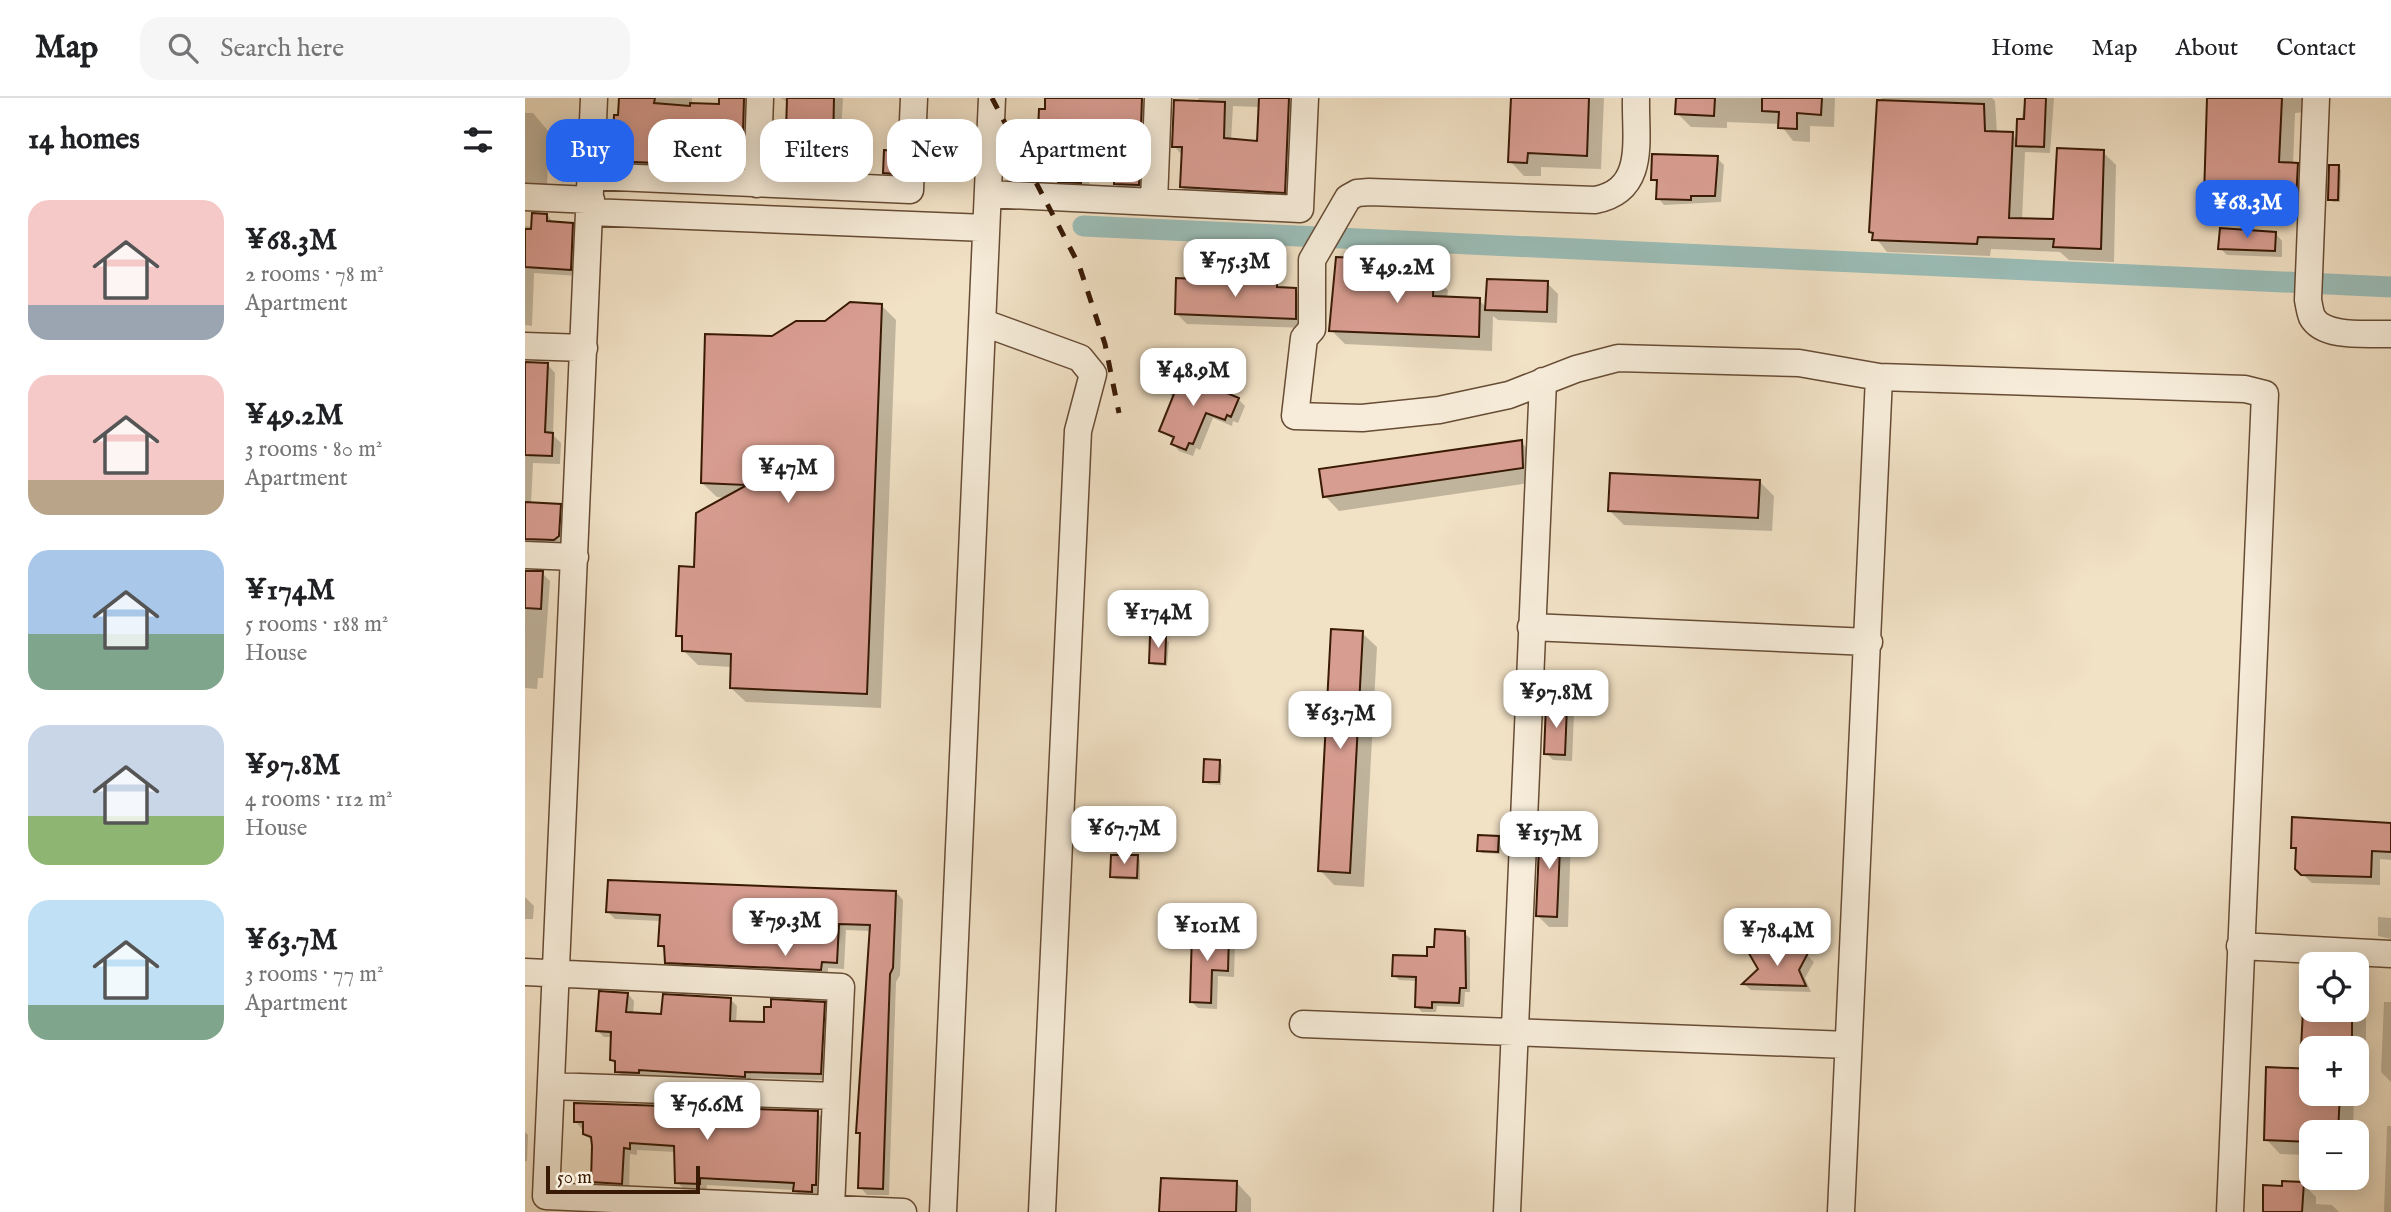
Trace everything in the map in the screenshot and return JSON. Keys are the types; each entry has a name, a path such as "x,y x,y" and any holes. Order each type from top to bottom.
{"street":[{"path":"594,98 546,1196 903,1212"},
{"path":"757,184 761,98"},
{"path":"525,197 591,196 757,184 910,190 914,98"},
{"path":"943,1212 995,326 986,228 992,98"},
{"path":"1154,202 1158,98"},
{"path":"988,194 1300,209 1305,98"},
{"path":"1636,98 1635,150 1630,179 1615,196 1595,200 1357,193 1348,198 1312,260 1312,329 1304,338 1295,416 1362,418 1439,410 1510,395 1543,380 1618,358 1799,363 1879,377 2245,389 2265,394 2230,1212"},
{"path":"2316,98 2308,300 2312,317 2323,327 2341,332 2391,334"},
{"path":"591,196 865,226 986,228"},
{"path":"995,326 1080,358 1093,374 1078,431 1042,1212"},
{"path":"525,346 584,348"},
{"path":"1841,1212 1879,377"},
{"path":"1507,1212 1543,380"},
{"path":"525,555 575,557"},
{"path":"1531,627 1869,642"},
{"path":"2240,946 2391,954"},
{"path":"525,972 841,987 831,1208"},
{"path":"1303,1024 1848,1045"},
{"path":"551,1086 836,1096"}],"building":[{"path":"619,98 655,98 654,103 690,106 690,103 719,104 719,98 744,98 743,119 648,119 648,163 634,162 634,119 614,119 614,115 618,115"},
{"path":"787,98 834,98 834,119 786,119"},
{"path":"1045,98 1142,98 1141,119 1039,119 1039,109 1045,109"},
{"path":"1259,98 1289,98 1285,193 1180,187 1182,147 1172,147 1174,100 1225,102 1224,138 1257,141"},
{"path":"1511,98 1589,98 1587,156 1528,153 1527,163 1508,162"},
{"path":"1676,98 1715,98 1714,116 1675,114"},
{"path":"1762,98 1822,98 1821,115 1797,113 1797,129 1778,128 1779,112 1762,111"},
{"path":"2025,98 2046,98 2044,147 2016,146 2017,119 2024,119"},
{"path":"2207,98 2282,98 2279,162 2298,163 2296,200 2204,197"},
{"path":"1877,100 1984,104 1985,131 2013,132 2009,218 2053,219 2057,148 2104,150 2101,249 2053,247 2054,239 1978,237 1977,244 1872,240 1873,233 1869,232"},
{"path":"884,150 887,150 887,173 883,173"},
{"path":"1652,154 1718,156 1715,196 1691,196 1691,200 1656,199 1657,180 1651,180"},
{"path":"2329,165 2339,165 2338,200 2328,200"},
{"path":"1114,182 1139,182 1139,185"},
{"path":"532,213 547,214 547,221 573,223 571,270 525,267 525,229 531,229"},
{"path":"2220,228 2276,232 2275,251 2218,249"},
{"path":"1336,257 1357,258 1356,271 1434,274 1433,296 1480,298 1479,337 1329,331"},
{"path":"1176,278 1277,283 1277,287 1296,288 1296,319 1175,314"},
{"path":"1487,279 1548,281 1547,312 1485,310"},
{"path":"850,302 882,304 867,694 730,688 731,654 682,651 682,636 676,636 679,566 694,567 696,513 747,485 701,483 705,334 772,336 796,321 825,321"},
{"path":"525,362 548,363 545,432 553,433 552,456 525,455"},
{"path":"1172,370 1239,398 1231,417 1227,415 1225,420 1206,413 1193,444 1189,443 1186,450 1171,444 1174,437 1159,431 1174,394 1164,390"},
{"path":"1522,440 1523,468 1323,497 1319,469"},
{"path":"1610,473 1760,480 1758,518 1608,511"},
{"path":"525,502 561,504 559,536 554,540 525,539"},
{"path":"525,571 543,571 541,609 525,608"},
{"path":"1331,629 1363,631 1350,873 1318,871"},
{"path":"1150,637 1166,637 1165,664 1149,663"},
{"path":"1546,705 1567,706 1565,755 1544,754"},
{"path":"1204,759 1220,760 1219,782 1203,782"},
{"path":"2292,817 2391,823 2391,852 2372,851 2371,877 2301,875 2295,869 2296,848 2291,848"},
{"path":"1540,824 1561,825 1557,917 1536,916"},
{"path":"1478,835 1499,836 1498,852 1477,851"},
{"path":"1111,855 1138,855 1137,878 1110,877"},
{"path":"608,880 896,891 893,968 890,974 883,1189 858,1188 860,1133 856,1133 870,925 839,924 837,963 822,962 821,970 665,963 664,946 658,946 660,915 606,912"},
{"path":"1435,929 1465,931 1466,988 1460,988 1459,1003 1432,1002 1432,1008 1415,1007 1416,977 1392,976 1393,955 1427,956 1427,947 1434,947"},
{"path":"1192,932 1229,934 1228,971 1212,970 1211,1003 1190,1002"},
{"path":"1747,950 1808,953 1799,970 1806,986 1742,984 1758,969"},
{"path":"599,991 628,993 626,1012 661,1014 663,994 731,998 730,1021 764,1022 764,1007 771,1007 771,999 825,1002 821,1074 745,1072 745,1077 639,1070 639,1073 615,1072 615,1061 610,1060 611,1032 596,1031"},
{"path":"2302,1022 2352,1022 2352,1036 2302,1036"},
{"path":"2266,1067 2299,1068 2299,1106 2339,1106 2339,1120 2299,1120 2299,1141 2264,1140"},
{"path":"574,1103 664,1106 664,1109 696,1110 696,1107 818,1111 816,1185 812,1185 812,1192 793,1191 794,1183 700,1178 700,1184 675,1183 674,1146 630,1143 630,1149 624,1148 622,1184 591,1182 591,1137 583,1134 583,1122 574,1122"},
{"path":"1161,1178 1237,1181 1236,1212 1159,1212"},
{"path":"2282,1181 2299,1182 2299,1190 2303,1190 2302,1212 2263,1212 2263,1185 2282,1186"}],"waterway":[{"path":"1083,226 2391,287"}],"railway":[{"path":"992,98 1079,265 1105,344 1119,413"}]}
